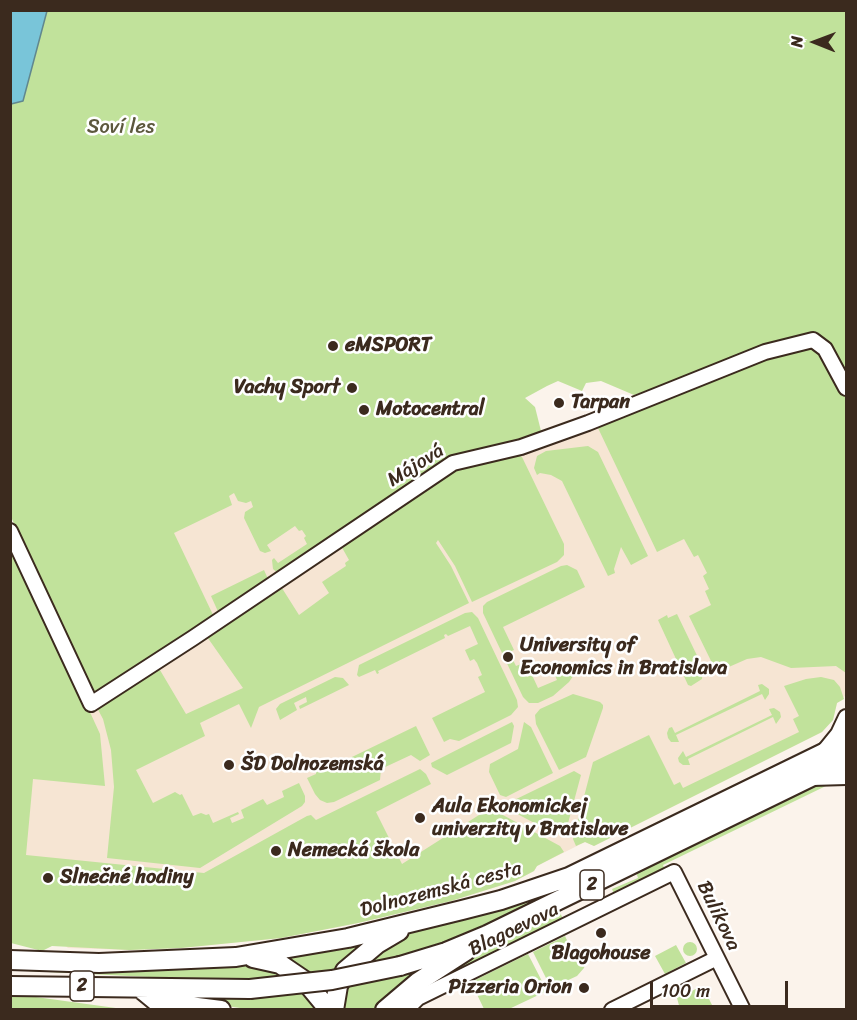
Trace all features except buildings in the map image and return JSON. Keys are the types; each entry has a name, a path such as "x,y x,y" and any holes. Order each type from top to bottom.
{"main road":[{"name":"Dolnozemská cesta","path":"12,963 110,963 236,957 348,938 501,900 569,877 846,742"},
{"name":"2","path":"10,986 250,989 332,980 400,966 446,952 487,935 846,760"},
{"path":"334,1010 338,986 345,971 377,944 413,922"},
{"path":"385,1010 418,982 457,958 487,935"},
{"path":"236,957 262,959 280,964 305,981 329,1010"},
{"path":"12,963 156,982 184,988"},
{"path":"140,988 158,1002 221,1010"}],"street":[{"name":"Májová","path":"10,531 91,704 453,463 521,447 588,423 765,352 813,340 825,349 846,388"},
{"path":"821,755 838,734 846,717"},
{"path":"810,778 846,777"},
{"name":"Bulíkova","path":"675,872 743,1010"},
{"name":"Blagoevova","path":"406,1010 418,998 675,872"},
{"path":"612,1010 717,958"}],"shaded area":[{"name":"University of Economics in Bratislava","path":"605,418 846,649 846,695 837,703 833,720 822,732 594,846 585,842 537,866 534,871 515,881 451,901 358,923 281,938 181,948 129,950 68,948 14,897 10,540 87,709 162,540 213,491 411,498"}],"green space":[{"name":"Soví les","path":"47,11 846,11 846,673 836,666 791,668 761,657 747,659 722,670 714,667 689,616 711,605 705,591 709,589 703,576 707,573 698,555 694,557 684,539 657,552 598,428 605,418 704,371 634,395 601,381 586,383 582,391 558,381 547,386 525,398 535,407 542,435 449,459 279,574 273,569 272,560 274,558 278,563 307,544 304,538 306,536 295,526 267,545 271,551 265,553 260,551 244,518 245,512 253,507 251,501 246,503 238,501 234,493 229,496 232,505 174,533 215,619 97,695 90,695 49,596 11,517 10,104 23,101"},
{"path":"588,446 598,452 648,556 631,565 621,547 614,569 615,573 608,576 562,481 551,475 540,473 537,475 534,468 537,456 546,451"},
{"path":"513,453 522,457 564,544 564,555 557,562 472,602 455,566 438,540 436,543 451,566 469,603 259,707 251,728 239,704 200,723 205,736 136,770 153,803 175,792 182,794 193,816 201,813 209,814 213,823 238,812 239,814 230,818 232,823 244,818 241,810 263,799 267,805 284,797 282,791 299,783 305,796 302,806 200,868 107,858 114,787 111,750 103,719 96,706 157,665 186,714 243,688 205,634 280,585 299,615 329,593 322,582 346,566 345,563 349,560 340,544 464,463"},
{"path":"11,540 100,734 105,786 33,779 26,855 204,873 307,816 311,815 316,820 420,769 426,774 431,784 376,812 402,864 490,808 560,846 564,852 515,881 451,901 281,938 181,948 129,950 52,946 42,951 11,943"},
{"path":"567,565 577,570 585,587 503,627 514,650 509,652 516,666 521,664 527,677 532,675 538,688 557,680 553,671 555,665 567,669 571,665 576,672 569,682 553,696 538,703 529,703 523,697 483,613 483,606 487,602"},
{"path":"264,570 268,579 220,616 211,596"},
{"path":"472,612 478,618 517,700 518,707 511,715 459,741 450,739 444,742 432,718 485,692 478,677 482,675 477,663 474,659 470,661 465,650 478,644 470,626 448,636 444,635 445,638 378,671 377,674 375,670 359,677 357,675 359,665 465,613"},
{"path":"677,614 703,668 702,679 691,686 688,685 658,620 667,615 668,618"},
{"path":"335,677 343,678 349,685 300,709 299,706 307,702 306,697 294,703 297,710 280,720 276,709 280,704"},
{"path":"821,677 834,680 840,687 844,699 837,703 833,720 822,732 594,846 585,842 576,846 573,839 593,762 649,735 674,785 680,782 683,788 799,732 793,719 799,716 784,686"},
{"path":"762,684 769,689 765,700 762,694 676,735 679,742 671,742 668,738 669,728 672,727 675,733 760,691 758,685"},
{"path":"573,694 600,702 603,708 586,757 559,770 536,724 535,715 540,709"},
{"path":"774,708 780,712 781,717 776,724 773,717 688,759 690,765 683,765 679,762 678,758 683,751 686,757 772,715 769,709"},
{"path":"512,722 514,726 511,743 447,775 432,767 431,763"},
{"path":"524,722 531,727 553,773 506,797 500,795 489,772 490,764 518,749"},
{"path":"416,726 430,755 420,761 411,755 381,769 380,780 334,802 327,803 315,794 307,778 316,774 316,771 323,771"},
{"path":"574,771 581,775 567,827 562,834 555,834 508,809 506,804"},
{"path":"824,782 830,784 663,865 666,872 419,993 443,971 529,925 559,910 563,919 614,894 612,889 638,878 636,872"},
{"path":"568,887 451,959 382,1009 339,1010 342,989 393,939"},
{"path":"565,936 576,959 584,956 586,962 577,976 551,988 533,952"},
{"path":"372,942 329,1001 277,959"},
{"path":"690,942 695,944 697,949 695,954 690,956 685,954 683,949 685,944"},
{"path":"676,945 686,963 665,974 655,956"},
{"path":"528,954 547,991 509,1009 484,1009 471,982"},
{"path":"251,964 294,976 323,1009 247,1009 150,995 250,998 250,982 28,971 18,968 136,970"},
{"path":"703,987 714,1009 680,1009 677,998"},
{"path":"10,995 123,1009 11,1009"}],"water":[{"path":"11,10 47,11 23,101 11,104"}],"place":[{"name":"eMSPORT","path":"333,346"},
{"name":"Vachy Sport","path":"352,388"},
{"name":"Tarpan","path":"559,403"},
{"name":"Motocentral","path":"364,410"},
{"name":"University of Economics in Bratislava","path":"508,657"},
{"name":"ŠD Dolnozemská","path":"229,765"},
{"name":"Aula Ekonomickej univerzity v Bratislave","path":"420,818"},
{"name":"Nemecká škola","path":"276,851"},
{"name":"Slnečné hodiny","path":"48,878"},
{"name":"Blagohouse","path":"601,933"},
{"name":"Pizzeria Orion","path":"584,988"}]}
